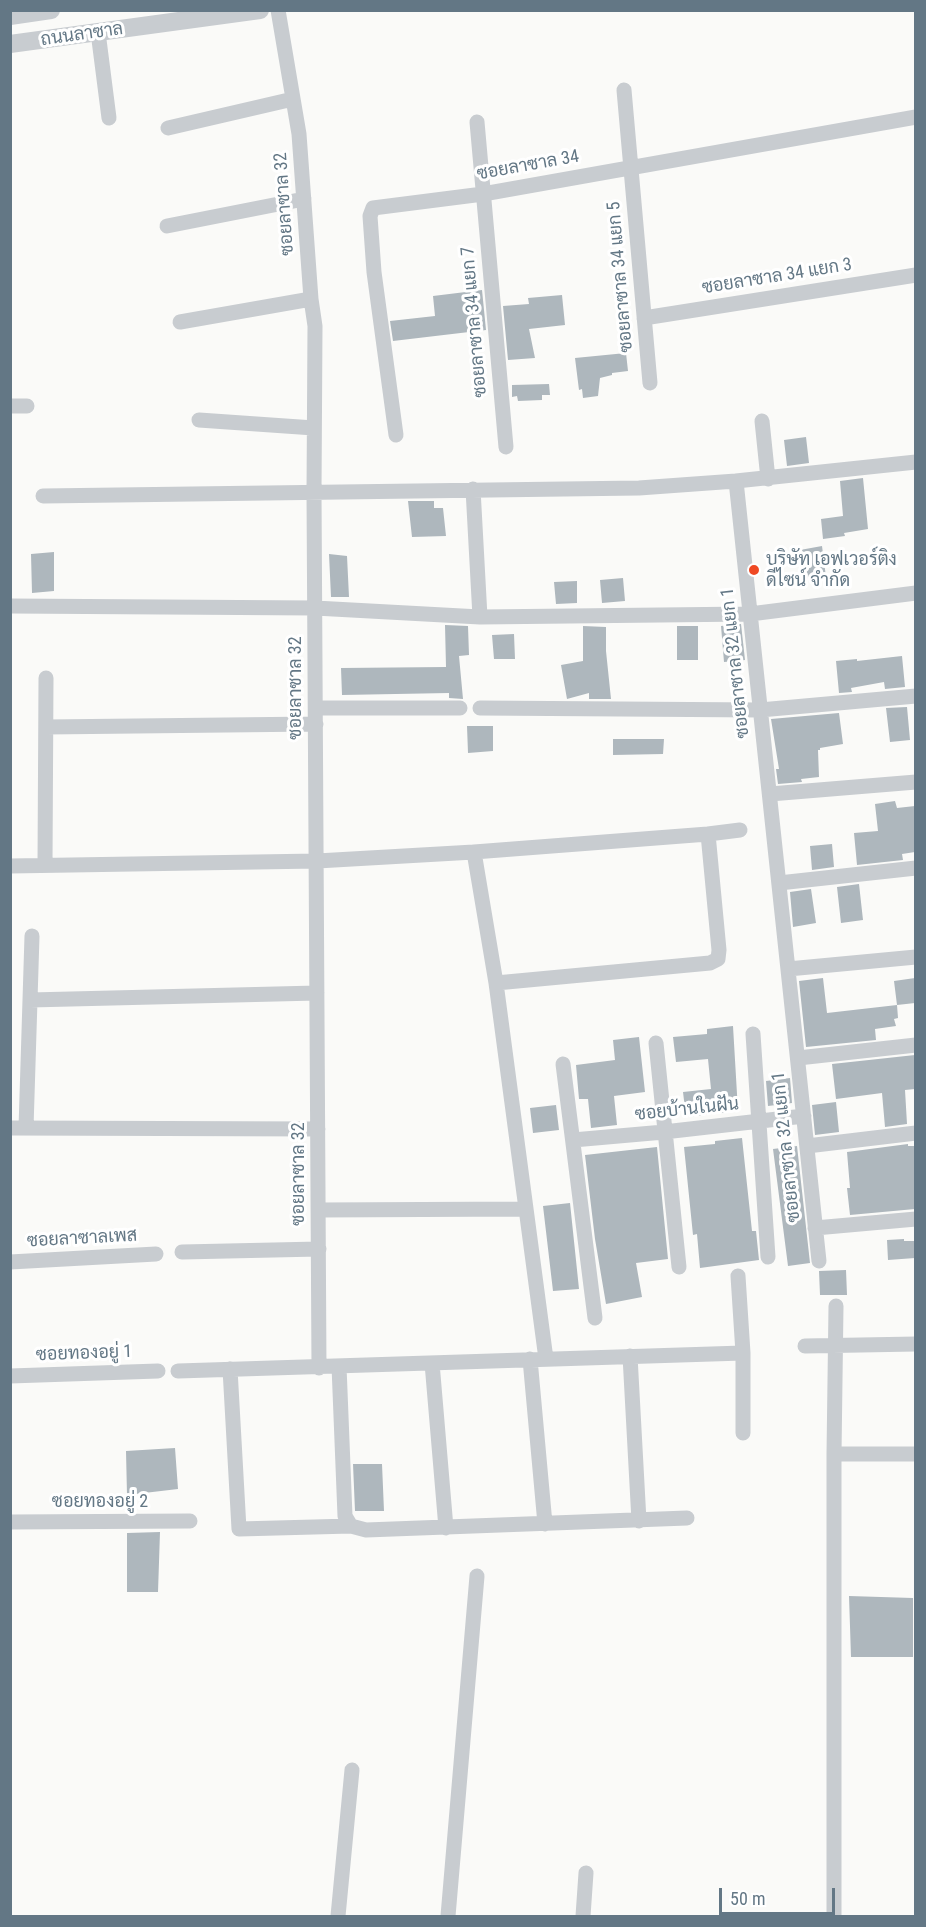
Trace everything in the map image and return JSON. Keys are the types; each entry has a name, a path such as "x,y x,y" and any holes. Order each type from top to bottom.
{"street":[{"name":"ถนนลาซาล","path":"10,16 51,10"},
{"name":"ถนนลาซาล","path":"10,44 260,10"},
{"name":"ซอยลาซาล 32","path":"278,10 299,134 315,326 320,1368"},
{"path":"98,32 109,118"},
{"name":"ซอยลาซาล 34 แยก 5","path":"624,90 650,383"},
{"path":"168,128 293,99"},
{"name":"ซอยลาซาล 34","path":"396,435 374,272 372,210 375,207 483,194 915,117"},
{"name":"ซอยลาซาล 34 แยก 7","path":"477,122 506,447"},
{"path":"167,226 304,199"},
{"name":"ซอยลาซาล 34 แยก 3","path":"644,318 915,275"},
{"path":"180,322 311,299"},
{"path":"10,406 27,406"},
{"path":"199,420 314,428"},
{"path":"762,421 768,479"},
{"path":"43,496 639,488 768,479 915,462"},
{"name":"ซอยลาซาล 32 แยก 1","path":"736,481 819,1261"},
{"path":"473,489 480,617"},
{"path":"10,606 315,608 480,617 750,614 915,593"},
{"path":"45,864 46,678"},
{"path":"480,708 760,710 915,696"},
{"path":"46,727 460,708"},
{"path":"770,794 915,782"},
{"path":"10,866 316,861 474,852 740,830"},
{"path":"496,983 710,963 718,959 708,834"},
{"path":"474,852 496,983 546,1359"},
{"path":"779,883 915,868"},
{"path":"32,936 30,1000 18,1128 318,1129"},
{"path":"788,969 915,957"},
{"path":"30,1000 317,993"},
{"path":"753,1034 768,1257"},
{"path":"656,1043 679,1267"},
{"path":"798,1058 915,1045"},
{"path":"563,1064 595,1318"},
{"name":"ซอยบ้านในฝัน","path":"573,1140 804,1116"},
{"path":"807,1146 915,1134"},
{"path":"319,1210 526,1209"},
{"path":"815,1228 915,1219"},
{"path":"182,1252 319,1249"},
{"name":"ซอยลาซาลเพส","path":"10,1262 156,1254"},
{"path":"738,1276 743,1353 743,1433"},
{"path":"834,1917 836,1306"},
{"path":"806,1346 915,1344"},
{"path":"178,1371 743,1353"},
{"path":"630,1356 639,1521"},
{"path":"530,1359 545,1524"},
{"path":"432,1363 446,1528"},
{"path":"339,1366 345,1516 351,1526"},
{"path":"230,1369 239,1529 351,1526 366,1530 687,1518"},
{"name":"ซอยทองอยู่ 1","path":"10,1376 158,1371"},
{"path":"834,1454 915,1454"},
{"name":"ซอยทองอยู่ 2","path":"10,1522 190,1521"},
{"path":"448,1917 477,1576"},
{"path":"338,1917 352,1770"},
{"path":"583,1917 586,1873"}],"building":[{"path":"482,290 486,330 393,341 390,321 435,316 433,296"},
{"path":"562,295 565,325 529,329 535,358 508,360 503,306 529,304 528,298"},
{"path":"626,353 628,371 612,373 612,375 600,378 598,396 583,398 582,389 579,390 575,358"},
{"path":"549,384 550,395 542,395 542,400 518,401 517,396 512,397 512,385"},
{"path":"806,437 809,463 787,466 784,440"},
{"path":"863,478 868,529 844,533 845,536 823,539 821,519 843,516 840,481"},
{"path":"408,501 434,501 434,508 443,508 446,536 412,537"},
{"path":"822,546 826,577 804,579 800,550"},
{"path":"54,552 54,591 32,593 31,554"},
{"path":"329,554 347,556 349,597 331,597"},
{"path":"623,578 625,601 602,603 600,580"},
{"path":"577,581 577,603 556,604 554,582"},
{"path":"741,624 745,660 724,662 721,626"},
{"path":"445,625 468,626 469,655 459,656 463,699 449,698 449,693 342,695 341,668 446,667"},
{"path":"583,626 606,627 611,699 589,699 589,693 567,699 561,665 583,661"},
{"path":"677,626 698,626 698,660 677,660"},
{"path":"514,634 515,659 494,659 492,635"},
{"path":"902,656 905,687 885,689 884,682 851,688 852,692 839,693 836,661"},
{"path":"907,707 910,740 890,742 886,708"},
{"path":"839,713 843,744 818,750 819,777 801,779 802,782 778,784 776,769 779,769 771,719"},
{"path":"467,726 493,726 493,751 468,753"},
{"path":"613,739 664,739 663,754 613,755"},
{"path":"895,801 897,808 915,806 915,852 902,854 903,860 857,865 854,833 878,831 875,804"},
{"path":"832,844 834,867 812,870 810,846"},
{"path":"859,884 863,920 841,923 837,887"},
{"path":"811,889 816,923 793,927 790,892"},
{"path":"823,978 827,1013 897,1005 898,1018 894,1019 896,1026 875,1029 876,1040 806,1047 799,981"},
{"path":"915,978 915,1003 897,1005 894,981"},
{"path":"733,1026 738,1111 686,1117 683,1092 711,1089 708,1059 676,1062 673,1037 707,1034 707,1029"},
{"path":"639,1037 645,1092 614,1096 617,1125 591,1128 588,1099 579,1099 576,1065 615,1060 613,1040"},
{"path":"915,1055 915,1089 905,1090 907,1124 885,1127 882,1093 836,1099 832,1064"},
{"path":"790,1078 792,1103 768,1106 766,1081"},
{"path":"836,1102 839,1132 815,1135 812,1105"},
{"path":"556,1105 559,1130 533,1133 530,1108"},
{"path":"742,1138 752,1231 756,1231 759,1260 700,1268 697,1234 693,1235 684,1147"},
{"path":"908,1144 908,1146 915,1146 915,1209 850,1215 847,1152"},
{"path":"797,1146 810,1263 788,1266 773,1149"},
{"path":"657,1147 668,1259 636,1263 642,1297 606,1304 595,1239 585,1155"},
{"path":"570,1203 579,1289 553,1291 543,1206"},
{"path":"904,1239 904,1241 915,1241 915,1258 888,1260 887,1240"},
{"path":"846,1270 847,1295 820,1295 819,1271"},
{"path":"175,1448 178,1489 127,1495 126,1451"},
{"path":"353,1464 382,1464 384,1511 355,1511"},
{"path":"160,1532 158,1592 127,1592 127,1533"},
{"path":"849,1596 913,1598 913,1657 851,1657"}],"place":[{"name":"บริษัท เอฟเวอร์ติง ดีไซน์ จำกัด","path":"754,570"}]}
